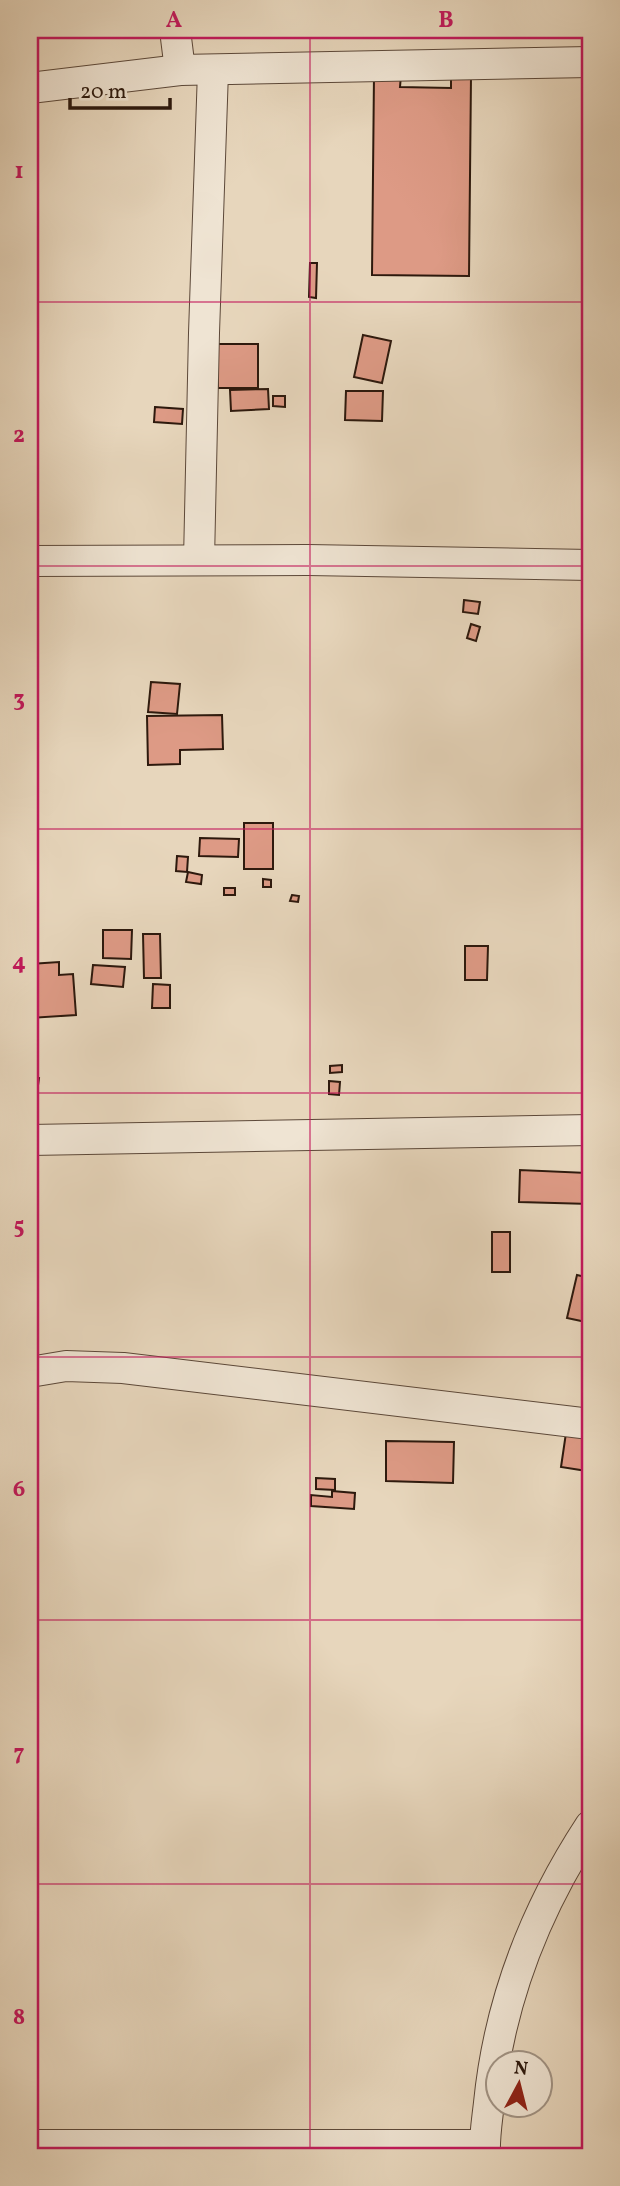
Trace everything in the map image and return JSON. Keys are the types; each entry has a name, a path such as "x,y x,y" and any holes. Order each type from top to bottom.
{"street":[{"path":"175,30 180,70"},
{"path":"30,88 180,70 590,62"},
{"path":"199,560 214,71"},
{"path":"30,561 199,560 590,565"},
{"path":"30,1140 590,1130"},
{"path":"30,1372 66,1366 123,1368 590,1424"},
{"path":"30,2145 485,2150 492,2071 505,2009 530,1934 564,1866 590,1826"}],"building":[{"path":"374,75 401,75 400,87 451,88 451,76 471,76 469,276 372,275"},
{"path":"310,263 317,263 316,298 309,297"},
{"path":"363,335 391,341 382,383 354,377"},
{"path":"217,344 258,344 258,388 218,388"},
{"path":"268,389 269,409 231,411 230,390"},
{"path":"346,391 383,391 382,421 345,420"},
{"path":"273,396 285,396 285,407 273,406"},
{"path":"155,407 183,409 182,424 154,422"},
{"path":"464,600 480,602 478,614 463,612"},
{"path":"471,624 480,627 476,641 467,638"},
{"path":"151,682 180,684 177,714 148,712"},
{"path":"222,715 223,749 180,750 180,764 148,765 147,716"},
{"path":"244,823 273,823 273,869 244,869"},
{"path":"200,838 239,839 238,857 199,856"},
{"path":"177,856 188,857 187,872 176,871"},
{"path":"188,872 202,875 201,884 186,882"},
{"path":"263,879 271,880 271,887 263,887"},
{"path":"224,888 235,888 235,895 224,895"},
{"path":"292,895 299,896 298,902 290,901"},
{"path":"103,930 132,930 131,959 103,958"},
{"path":"143,934 160,934 161,978 144,978"},
{"path":"465,946 488,946 487,980 465,980"},
{"path":"59,962 59,975 73,974 76,1015 30,1018 30,964"},
{"path":"93,965 125,967 123,987 91,984"},
{"path":"153,984 170,985 170,1008 152,1008"},
{"path":"342,1065 342,1072 330,1073 330,1066"},
{"path":"30,1076 39,1078 36,1100 30,1099"},
{"path":"329,1081 340,1082 339,1095 329,1094"},
{"path":"587,1155 590,1156 590,1204 519,1202 520,1170 587,1173"},
{"path":"492,1232 510,1232 510,1272 492,1272"},
{"path":"577,1275 590,1278 590,1305 586,1322 567,1318"},
{"path":"567,1426 590,1429 587,1471 561,1467"},
{"path":"386,1441 454,1442 453,1483 386,1481"},
{"path":"316,1478 335,1479 335,1490 316,1489"},
{"path":"332,1491 355,1493 354,1509 311,1506 311,1495 332,1497"}]}
